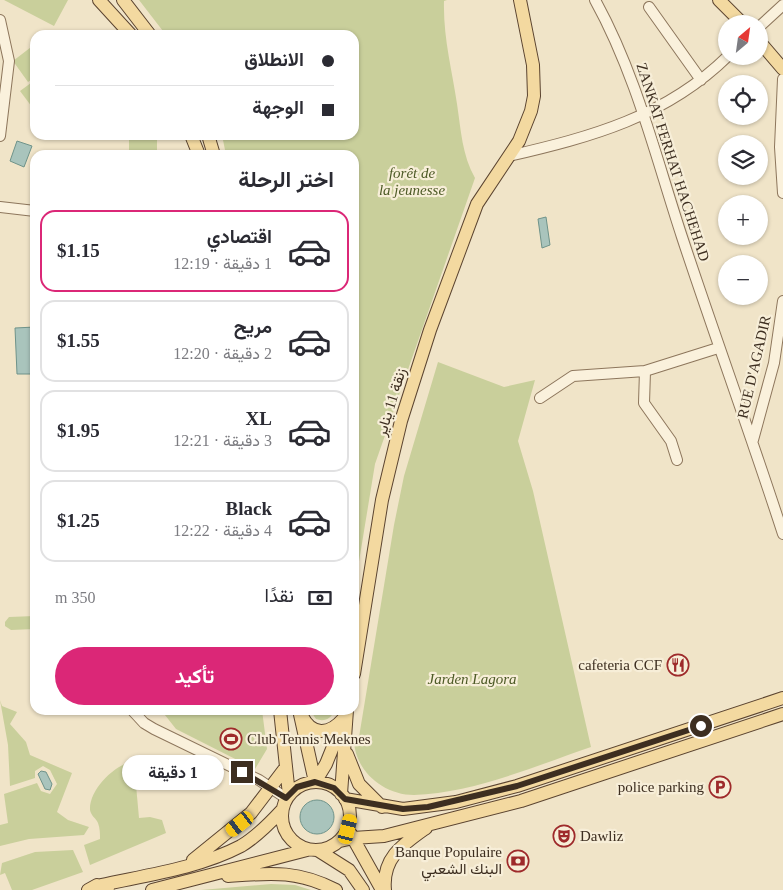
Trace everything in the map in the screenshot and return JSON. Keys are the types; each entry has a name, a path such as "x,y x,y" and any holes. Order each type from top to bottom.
{"main road":[{"path":"99,0 126,30"},
{"path":"123,0 146,30"},
{"name":"زنقة 11 يناير","path":"359,643 382,500 401,421 430,330 477,204 509,156 526,125 534,96 533,65 520,0"},
{"path":"719,0 734,15"},
{"path":"768,52 783,69"},
{"path":"95,889 185,866 242,845 281,811 287,797 297,787 315,782 326,784 343,796 382,807 403,809 428,807 517,786 783,698"},
{"path":"156,889 313,850 326,849 350,833 384,836 521,800 783,714"},
{"path":"281,715 287,797"},
{"path":"300,715 315,782"},
{"path":"302,715 308,727 320,732 332,729 344,715"},
{"path":"315,782 326,764 345,715"},
{"path":"346,715 343,796 350,819 350,833 383,890"},
{"path":"768,720 783,720"},
{"path":"344,750 359,784 382,807"},
{"path":"185,866 246,819 286,767"},
{"path":"281,811 284,831 298,846 313,850 349,870 363,890"},
{"path":"383,890 388,863 408,840 435,822"},
{"path":"191,879 288,873 309,878 336,890"}],"street":[{"name":"ZANKAT FERHAT HACHEHAD","path":"595,0 620,48 718,348 753,440 783,534"},
{"path":"768,19 783,5"},
{"path":"649,7 701,80"},
{"path":"0,20 9,61 0,136"},
{"path":"509,156 565,142 643,116 701,80 718,65"},
{"path":"783,79 780,147 783,193"},
{"path":"0,207 30,210"},
{"name":"RUE D'AGADIR","path":"753,440 774,363 783,301"},
{"path":"540,398 573,376 645,371 718,348"},
{"path":"645,371 644,403 671,441 677,460"},
{"path":"137,715 144,723 154,729 287,797"}],"green space":[{"path":"4,0 68,0 54,26"},
{"name":"forêt de la jeunesse","path":"139,0 447,0 444,1 444,14 448,53 463,142 467,160 475,178 375,464 359,562 359,150 225,150 223,140 359,140 359,30 162,30"},
{"path":"30,48 30,81 28,82 13,61"},
{"path":"30,84 30,104 20,91"},
{"path":"129,140 157,140 157,150 129,150"},
{"name":"Jarden Lagora","path":"438,362 504,387 535,380 518,441 533,491 591,747 482,784 437,793 414,795 392,791 373,780 360,763 354,742 359,737 394,525 404,476"},
{"path":"30,616 30,629 11,630 5,626 5,622 9,617"},
{"path":"0,700 2,706 17,712 10,724 26,742 30,755 72,773 57,812 68,820 89,827 84,835 29,839 0,846 0,825 8,823 4,794 37,783 41,791 50,794 57,784 50,770 43,766 35,771 35,778 10,786 8,745"},
{"name":"Club Tennis Meknes","path":"165,715 263,715 267,749 255,769 176,729"},
{"path":"313,715 332,715 327,719 316,719"},
{"path":"127,763 134,763 139,818 150,817 162,820 166,833 90,865 84,845 100,839 98,823 90,810 93,795 108,775"},
{"path":"73,850 83,872 32,890 12,890 5,873 0,875 2,863 35,852"},
{"path":"271,884 295,885 311,890 201,890"}],"water":[{"path":"17,141 32,146 24,167 10,161"},
{"path":"546,217 550,245 542,248 538,219"},
{"path":"30,327 30,374 17,374 15,328"},
{"path":"41,771 46,772 52,784 50,790 45,789 38,774"},
{"path":"317,800 329,805 334,817 329,829 317,834 305,829 300,817 305,805"}],"place":[{"name":"cafeteria CCF","path":"678,665"},
{"name":"Club Tennis Meknes","path":"231,739"},
{"name":"police parking","path":"720,787"},
{"name":"Dawliz","path":"564,836"},
{"name":"Banque Populaire البنك الشعبي","path":"518,861"}],"route":[{"path":"242,772 259,780 286,798 297,787 315,782 334,788 345,799 382,807 403,809 428,807 456,802 517,786 701,726"}]}
